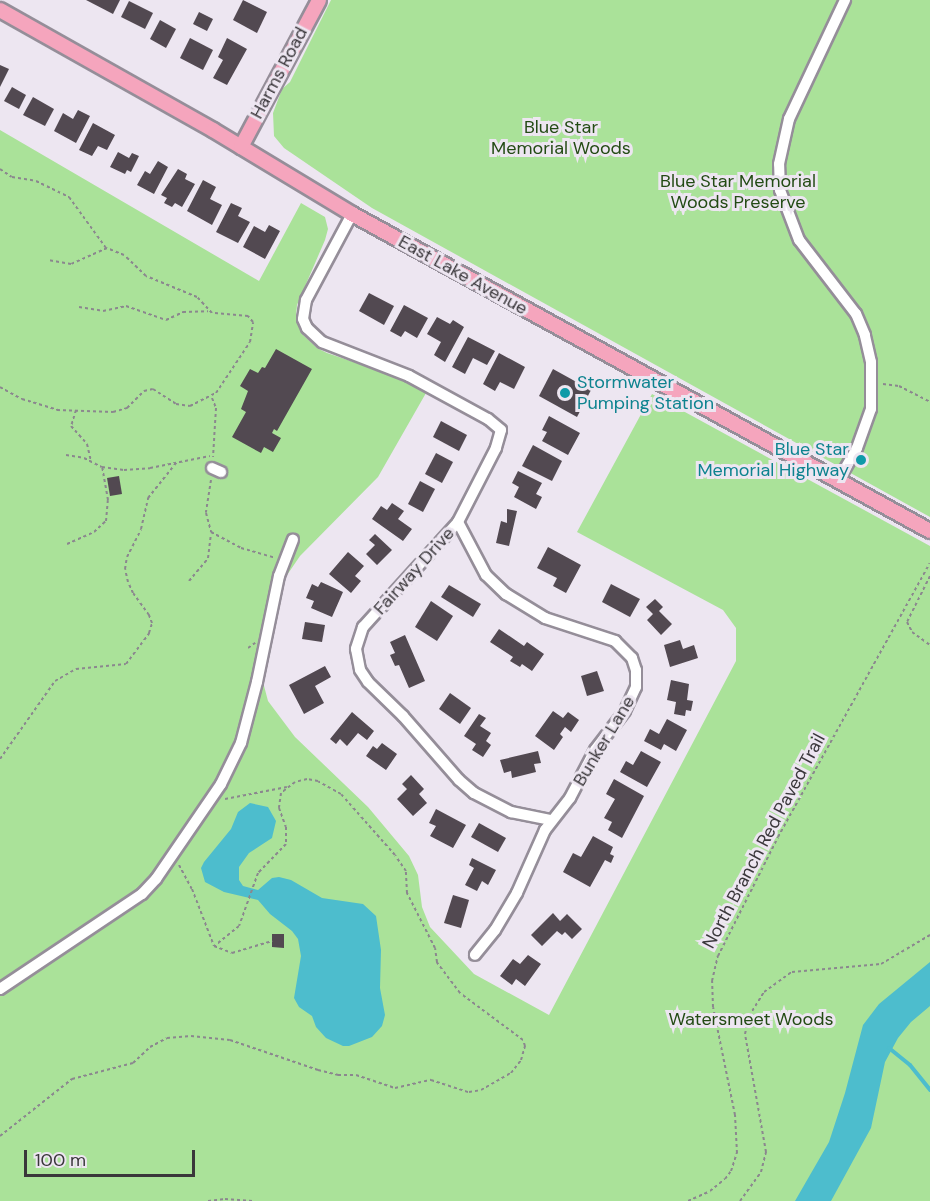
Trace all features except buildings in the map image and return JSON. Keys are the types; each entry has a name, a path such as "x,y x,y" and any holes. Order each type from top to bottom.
{"main road":[{"name":"Harms Road","path":"241,147 319,0"},
{"name":"East Lake Avenue","path":"0,10 241,147 352,214 930,531"}],"street":[{"path":"838,481 865,428 871,409 873,384 865,335 856,314 799,240 780,190 779,164 789,119 845,0"},
{"name":"Fairway Drive","path":"352,214 306,300 303,319 307,328 322,342 409,376 497,425 501,430 501,438 458,522 363,627 356,649 360,670 368,682 416,730 459,780 474,793 511,812 551,820"},
{"name":"Bunker Lane","path":"458,522 486,575 506,594 545,618 615,640 632,658 636,670 636,687 625,711 595,750 570,798 551,820 539,841 517,892 495,930 475,955"},
{"path":"0,989 133,902 156,879 230,770 241,743 284,561 293,540"}],"path":[{"path":"0,169 12,177 36,181 69,197 107,248 124,255 146,276 198,297 209,311"},
{"path":"49,260 71,264 107,248"},
{"path":"0,387 22,399 57,410 106,413 121,411 148,390 158,391 185,407 212,396 245,351 254,328 252,319 248,316 209,311 183,312 166,320 126,306 103,311 79,306"},
{"path":"873,384 899,386 930,402"},
{"path":"189,581 208,558 211,532 206,513 217,470 213,456 216,408 212,396"},
{"path":"76,410 71,426 87,444 91,461"},
{"path":"66,455 91,461 102,467 135,470 213,456"},
{"path":"0,759 56,681 76,669 126,664 149,633 152,623 149,615 133,593 125,569 127,557 141,529 148,498 176,463"},
{"path":"67,544 94,532 106,521 108,500 102,467"},
{"path":"211,532 241,548 284,561"},
{"name":"North Branch Red Paved Trail","path":"688,1201 710,1191 725,1179 731,1171 737,1153 735,1114 713,1007 712,981 718,956 763,865 930,563"},
{"path":"930,576 907,622 908,628 930,645"},
{"path":"0,1136 72,1079 133,1063 150,1047 167,1038 191,1036 230,1040 318,1070 338,1075 356,1075 395,1088 430,1080 469,1092 475,1091 493,1085 517,1066 524,1051 523,1040 475,1007 443,972 435,958 434,944 407,893 406,871 355,809 326,785 307,779 290,786 207,802"},
{"path":"214,946 239,926 261,868 280,853 286,844 288,835 278,800 281,793 290,786"},
{"path":"172,855 192,889 214,946 232,953 272,941"},
{"path":"740,1201 761,1172 765,1152 745,1034 749,1016 764,992 772,983 792,972 881,964 930,935"},
{"path":"208,1201 225,1199 253,1201"}],"green space":[{"name":"Blue Star Memorial Woods Preserve","path":"331,0 930,0 930,517 372,208 284,148 274,136 273,113 282,89 290,82"},
{"name":"Watersmeet Woods","path":"0,130 259,281 301,203 325,217 328,229 325,240 297,305 296,316 301,333 317,348 327,353 395,376 426,393 378,477 300,556 285,578 264,667 263,682 268,701 295,737 368,807 409,856 418,875 422,907 430,927 474,974 549,1015 736,661 736,628 723,610 577,532 652,394 930,546 930,1201 0,1201"}],"water":[{"path":"250,803 268,807 276,821 272,838 249,853 239,867 239,880 243,886 258,890 272,878 279,877 291,880 322,898 363,904 376,916 381,950 380,988 385,1015 382,1026 372,1037 349,1046 343,1046 326,1038 316,1027 312,1016 299,1007 294,998 301,956 298,939 292,931 270,914 258,900 224,892 205,882 201,868 204,862 231,829 238,812"},
{"path":"930,962 930,1006 911,1022 898,1038 885,1062 871,1128 831,1201 795,1201 829,1142 863,1025 879,1004"}],"waterway":[{"path":"889,1048 910,1065 930,1090"}],"place":[{"name":"Stormwater Pumping Station","path":"565,393"},
{"name":"Blue Star Memorial Highway","path":"861,460"}],"park label":[{"name":"Blue Star Memorial Woods","path":"561,138"}]}
